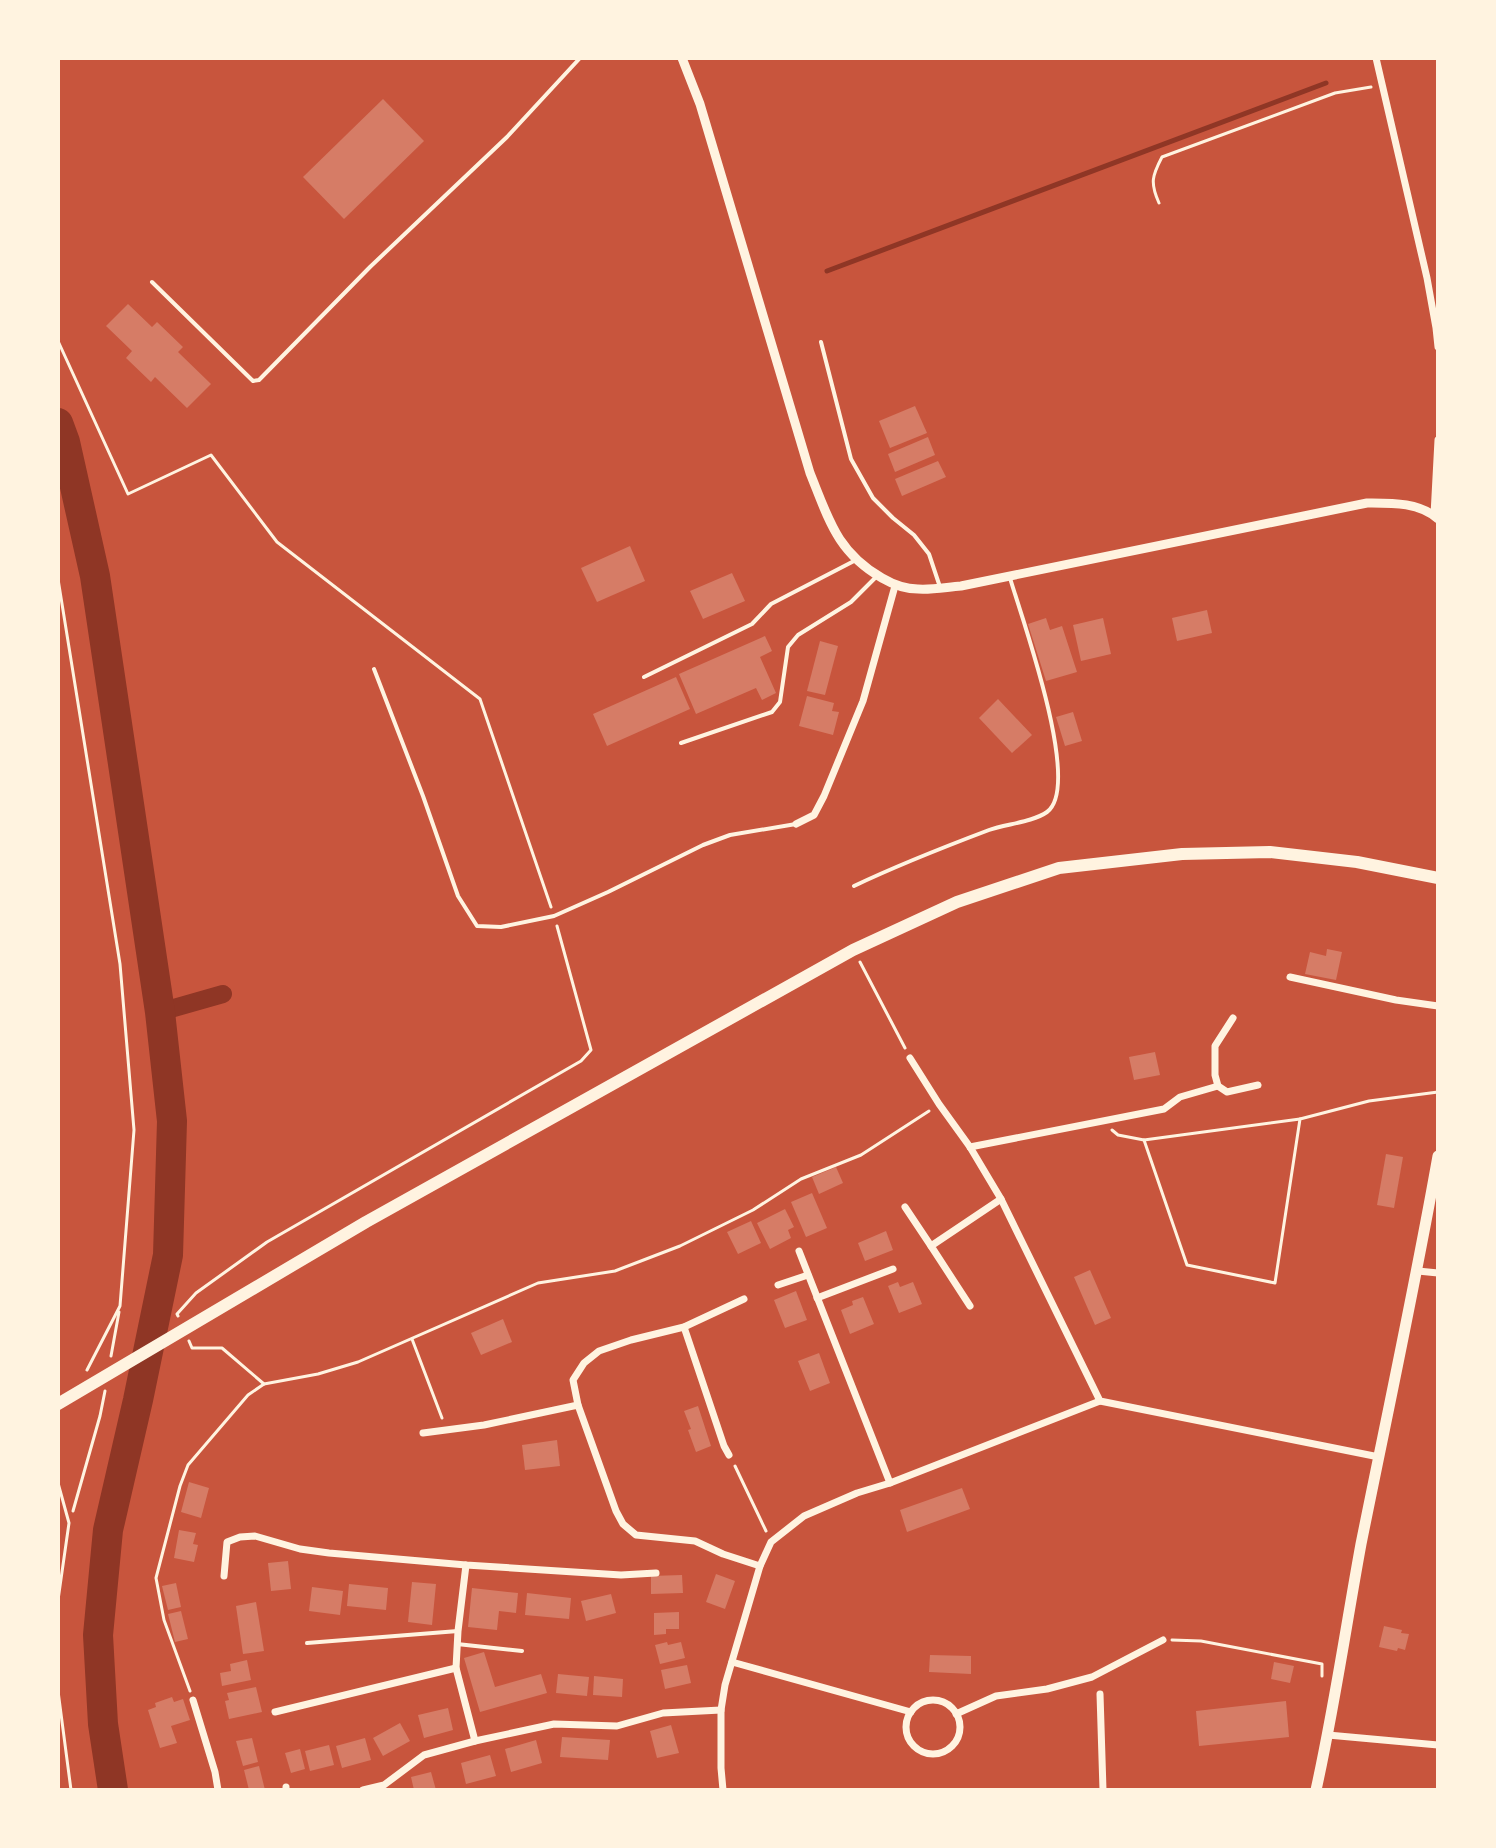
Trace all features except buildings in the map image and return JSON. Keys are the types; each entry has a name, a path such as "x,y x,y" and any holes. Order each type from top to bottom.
{"highway":[{"path":"58,1404 366,1222 853,950 957,902 1059,868 1182,854 1270,852 1357,862 1438,878"}],"main road":[{"path":"1316,1790 1438,1156"}],"street":[{"path":"682,58 700,104 810,473 831,526 856,560 895,586 917,590 961,586 1367,503 1415,507 1436,517 1438,440"},
{"path":"1376,58 1427,278 1438,347"},
{"path":"796,824 814,815 824,796 863,701 895,586"},
{"path":"1290,977 1438,1006"},
{"path":"1233,1018 1215,1046 1218,1086 1227,1092 1258,1085"},
{"path":"910,1058 1001,1199 1100,1401"},
{"path":"970,1147 1164,1109 1180,1097 1218,1086"},
{"path":"931,1246 1001,1199"},
{"path":"905,1207 970,1306"},
{"path":"799,1251 890,1483"},
{"path":"817,1298 893,1269"},
{"path":"1418,1271 1438,1273"},
{"path":"778,1285 808,1275"},
{"path":"744,1299 684,1327 599,1351 584,1363 573,1380 578,1405 623,1524 636,1535 695,1541 760,1566"},
{"path":"684,1327 729,1455"},
{"path":"723,1790 721,1710 725,1685 760,1566 771,1542 804,1516 1100,1401 1379,1457"},
{"path":"423,1433 484,1425 578,1405"},
{"path":"224,1576 227,1542 255,1536 300,1549 329,1553 621,1575 656,1573"},
{"path":"466,1565 456,1668 475,1741"},
{"path":"956,1714 996,1696 1047,1689 1092,1677 1163,1640"},
{"path":"732,1662 911,1712"},
{"path":"275,1712 456,1668"},
{"path":"1100,1694 1103,1790"},
{"path":"193,1700 218,1790"},
{"path":"929,1701 939,1701 949,1706 960,1725 952,1746 943,1753 920,1751 907,1734 906,1722 911,1712 919,1704 929,1701"},
{"path":"363,1790 384,1788 424,1755 475,1741 554,1724 617,1726 663,1713 721,1710"},
{"path":"1328,1735 1438,1745"}],"lane":[{"path":"152,282 253,381 259,380 370,267 507,137 580,58"},
{"path":"821,342 851,459 873,498 914,535 929,554 940,587"},
{"path":"644,677 752,624 771,604 856,560"},
{"path":"681,743 772,712 780,702 788,647 798,635 851,602 878,576"},
{"path":"854,886 991,830 1047,812 1056,802 1058,765 1050,710 1009,576"},
{"path":"374,669 458,896 477,926 501,927 554,916 703,845 730,835 796,824"},
{"path":"307,1643 458,1631"},
{"path":"457,1644 522,1651"}],"path":[{"path":"1159,203 1153,190 1153,174 1162,157 1335,93 1383,85"},
{"path":"58,341 128,494 211,455 277,542 480,699 554,916 591,1050 581,1061 267,1242 196,1293 177,1314"},
{"path":"58,579 120,964 134,1130 120,1306 109,1369"},
{"path":"853,950 910,1058"},
{"path":"1102,1121 1118,1135 1144,1140 1300,1119 1369,1101 1438,1092"},
{"path":"193,1700 164,1620 156,1578 188,1465 248,1395 264,1384 318,1374 358,1362 538,1283 615,1271 680,1246 753,1210 801,1179 861,1155 939,1104"},
{"path":"1144,1140 1187,1265 1275,1283 1300,1119"},
{"path":"87,1369 120,1306"},
{"path":"412,1339 447,1429"},
{"path":"192,1348 222,1348 264,1384"},
{"path":"73,1511 106,1385"},
{"path":"729,1455 771,1542"},
{"path":"58,1483 69,1523 58,1600"},
{"path":"1163,1640 1201,1641 1322,1664 1322,1676"},
{"path":"58,1691 71,1790"}],"waterway":[{"path":"827,271 1326,83"},
{"path":"58,423 95,576 160,1012 172,1121 168,1255 108,1530 98,1635 103,1724 113,1790"},
{"path":"160,1012 223,994"}]}
